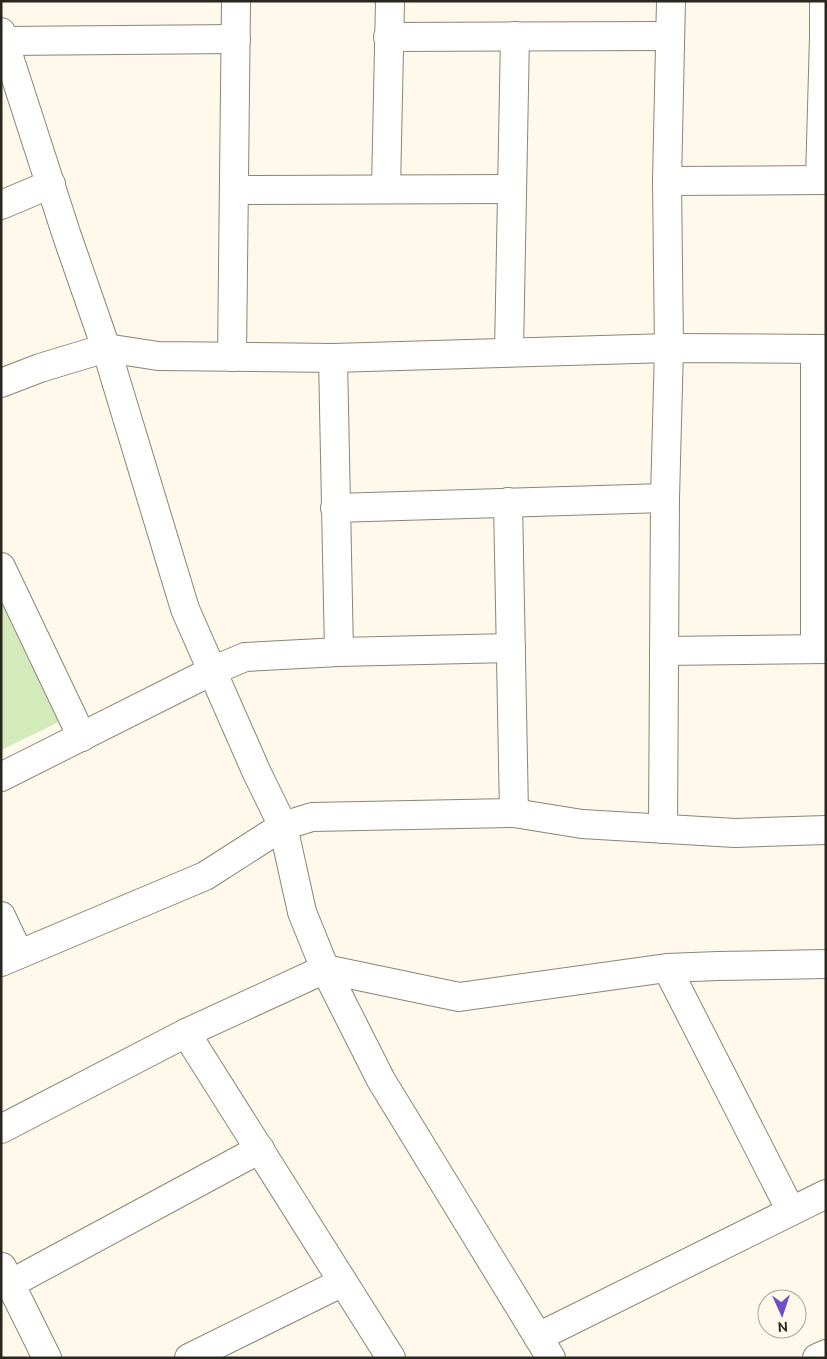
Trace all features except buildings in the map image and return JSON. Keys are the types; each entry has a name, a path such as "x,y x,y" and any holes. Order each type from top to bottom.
{"street":[{"path":"232,357 236,1"},
{"path":"386,189 390,1"},
{"path":"663,829 665,498 669,348 667,181 671,1"},
{"path":"667,181 823,180 824,1"},
{"path":"236,40 3,36 106,348 185,609 257,773 283,826 302,912 325,969 381,1080 544,1348 791,1211 826,1194"},
{"path":"509,352 515,36"},
{"path":"388,37 670,36"},
{"path":"1,205 51,184"},
{"path":"234,190 512,189"},
{"path":"1,383 40,368 106,348 158,356 332,358 669,348 821,349 820,649 664,651"},
{"path":"332,358 338,652"},
{"path":"335,508 665,498"},
{"path":"508,502 514,813"},
{"path":"1,567 82,737"},
{"path":"1,777 245,657 338,652 511,648"},
{"path":"1,916 10,958 205,876 283,826 312,817 514,813 582,824 735,833 826,830"},
{"path":"1,1129 186,1032 325,969 459,997 667,968 826,964"},
{"path":"667,968 791,1211"},
{"path":"186,1032 391,1358"},
{"path":"47,1358 5,1275 260,1149"},
{"path":"189,1358 343,1282"},
{"path":"817,1358 826,1354"}],"green space":[{"path":"1,595 61,721 1,750"}]}
